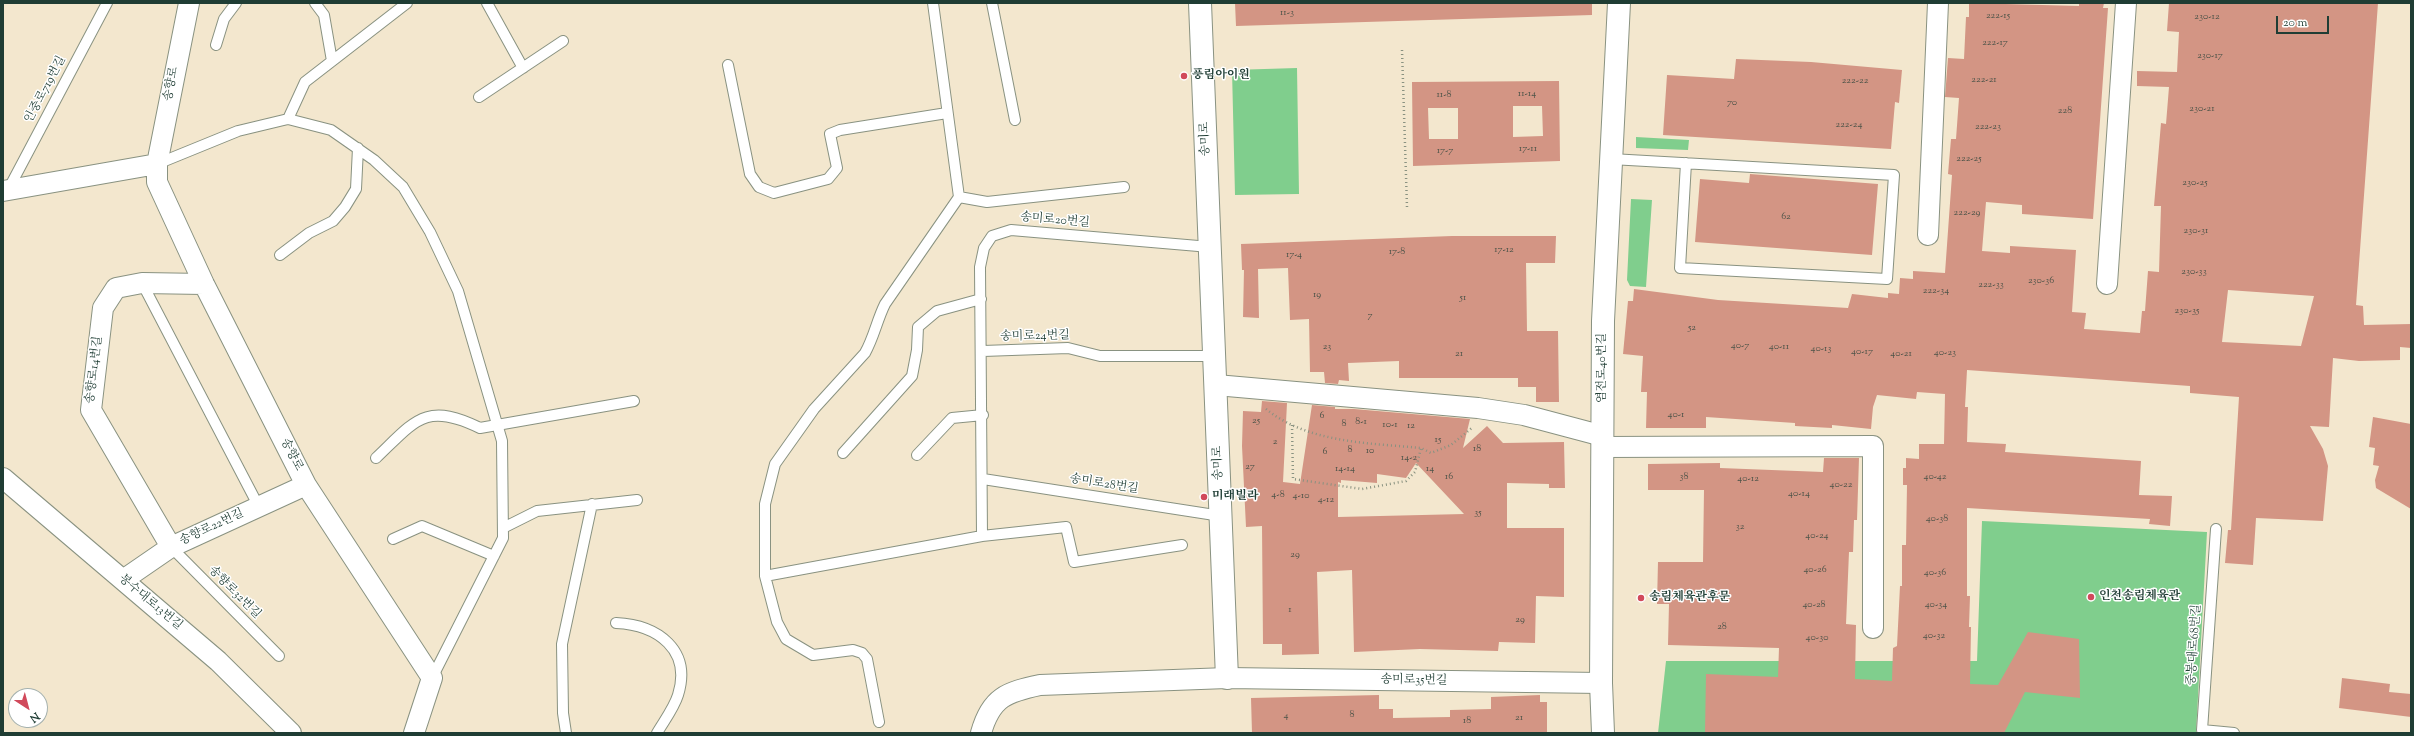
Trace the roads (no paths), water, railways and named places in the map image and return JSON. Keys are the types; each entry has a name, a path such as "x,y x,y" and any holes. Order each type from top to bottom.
{"street":[{"name":"송향로","path":"189,3 156,164 157,182 204,284 306,485 432,678"},
{"name":"송미로","path":"1200,3 1227,678"},
{"name":"염전로40번길","path":"1603,733 1601,683 1603,321 1619,3"},
{"path":"1928,235 1938,3"},
{"path":"2107,284 2126,3"},
{"path":"5,190 156,164"},
{"name":"송향로14번길","path":"171,547 91,410 103,308 116,288 142,282 204,284"},
{"path":"1216,385 1244,386 1478,408 1524,415 1603,441 1873,446 1873,628"},
{"name":"봉수대로13번길","path":"3,478 218,661 291,733"},
{"name":"송향로22번길","path":"123,580 171,547 306,485"},
{"path":"414,733 432,678"},
{"path":"981,733 993,705 1011,691 1040,685 1227,678"},
{"name":"송미로35번길","path":"1227,678 1601,683"}],"lane":[{"name":"인중로719번길","path":"5,190 107,3"},
{"path":"216,45 224,20 236,3"},
{"path":"314,3 324,15 332,61"},
{"path":"288,119 305,82 407,3"},
{"path":"487,3 523,68"},
{"path":"879,722 867,659 862,652 853,650 813,655 786,639 777,622 765,576 765,504 775,464 814,409 865,353 872,342 878,319 885,304 959,197 933,3"},
{"path":"992,3 1015,120"},
{"path":"479,97 563,41"},
{"path":"728,65 750,174 759,187 774,193 828,179 837,168 830,134 840,130 948,113"},
{"path":"156,164 238,131 288,119 330,130 374,160 403,187 430,232 458,291 502,441 504,538 432,678"},
{"path":"280,255 309,234 333,221 345,207 356,189 358,148"},
{"path":"1611,159 1686,163 1894,175 1886,279 1680,268 1686,163"},
{"path":"959,197 988,202 1124,187"},
{"name":"송미로20번길","path":"983,351 980,267 984,248 992,236 1012,230 1210,248"},
{"path":"142,282 258,507"},
{"path":"843,453 912,376 917,350 918,327 937,311 982,299"},
{"name":"송미로24번길","path":"983,351 1068,348 1100,356 1215,356"},
{"path":"982,536 983,351"},
{"path":"376,458 416,420 432,415 458,417 480,428 634,401"},
{"path":"917,455 952,418 983,415"},
{"name":"송미로28번길","path":"983,479 1221,516"},
{"path":"503,528 537,511 637,500"},
{"path":"566,733 563,714 562,644 592,504"},
{"path":"393,540 422,526 494,556"},
{"path":"765,576 982,536 1066,527 1074,562 1182,545"},
{"name":"중봉대로68번길","path":"2216,529 2202,730 2234,733"},
{"name":"송향로32번길","path":"171,547 279,656"},
{"path":"616,623 633,624 658,633 676,652 682,672 678,696 657,733"}],"place":[{"name":"풍림아이원","path":"1184,76"},
{"name":"미래빌라","path":"1204,497"},
{"name":"인천송림체육관","path":"2091,597"},
{"name":"송림체육관후문","path":"1641,598"}]}
